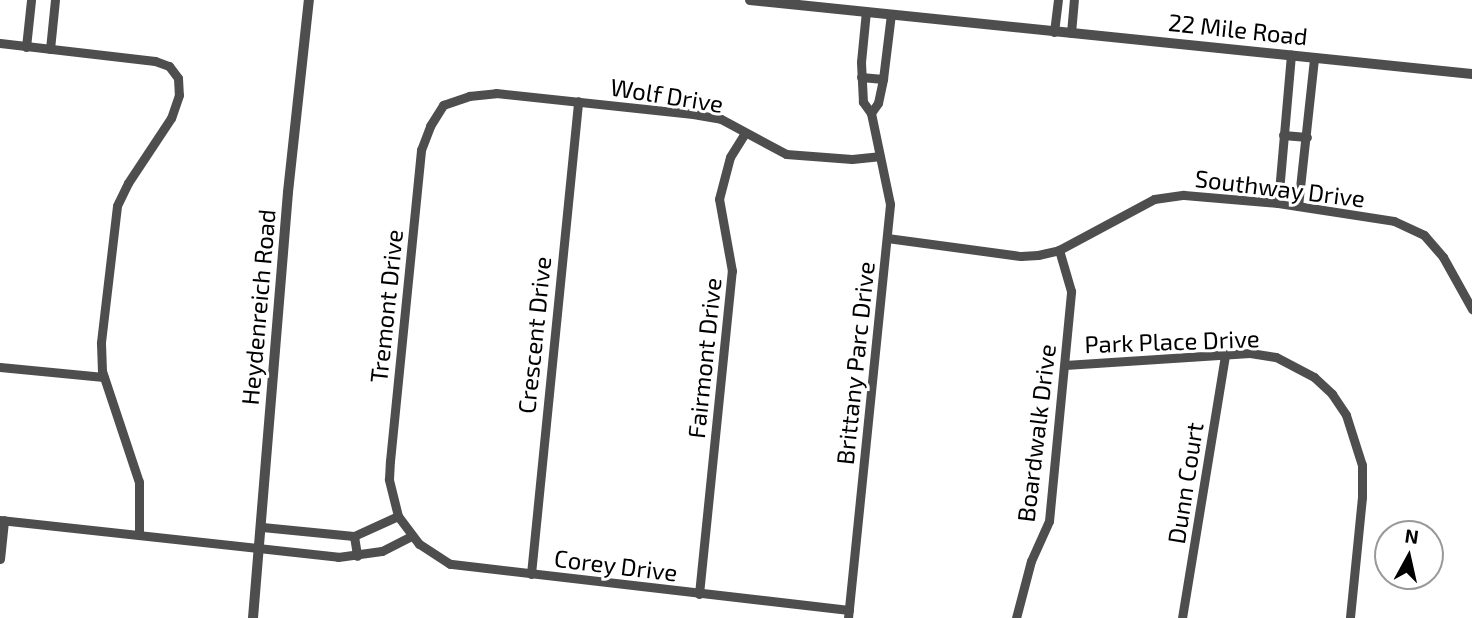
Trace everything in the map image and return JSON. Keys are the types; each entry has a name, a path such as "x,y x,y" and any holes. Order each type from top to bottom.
{"street":[{"path":"26,47 31,0"},
{"path":"50,49 55,0"},
{"name":"Heydenreich Road","path":"253,618 288,192 309,0"},
{"name":"22 Mile Road","path":"750,0 1472,74"},
{"path":"1054,32 1058,0"},
{"path":"1071,33 1074,0"},
{"name":"Brittany Parc Drive","path":"849,614 890,204 871,113 863,102 861,77 866,12"},
{"path":"871,113 878,103 883,79 891,14"},
{"path":"0,43 155,61 175,71 179,95 171,118 128,183 114,218 101,343 104,377 139,482 139,535"},
{"path":"1278,202 1291,55"},
{"path":"1297,205 1307,137 1314,58"},
{"path":"861,77 883,79"},
{"name":"Wolf Drive","path":"443,105 469,96 496,93 711,116 786,154 852,159 879,156"},
{"name":"Crescent Drive","path":"531,574 578,101"},
{"name":"Tremont Drive","path":"398,516 389,478 418,174 424,140 443,105"},
{"name":"Fairmont Drive","path":"699,594 732,271 719,199 730,157 745,133"},
{"path":"1283,135 1307,137"},
{"name":"Southway Drive","path":"887,238 1021,256 1059,250 1154,199 1184,195 1278,202 1394,221 1424,234 1443,257 1472,309"},
{"name":"Boardwalk Drive","path":"1016,618 1031,561 1048,521 1071,291 1059,250"},
{"name":"Park Place Drive","path":"1065,365 1250,353 1296,365 1332,394 1346,415 1362,465 1362,496 1350,618"},
{"name":"Dunn Court","path":"1182,618 1225,354"},
{"path":"0,367 104,377"},
{"path":"262,527 354,536 398,516"},
{"name":"Corey Drive","path":"398,516 411,536 428,551 450,564 849,614"},
{"path":"0,559 2,520 338,557 382,551 411,536"},
{"path":"354,536 357,556"}]}
